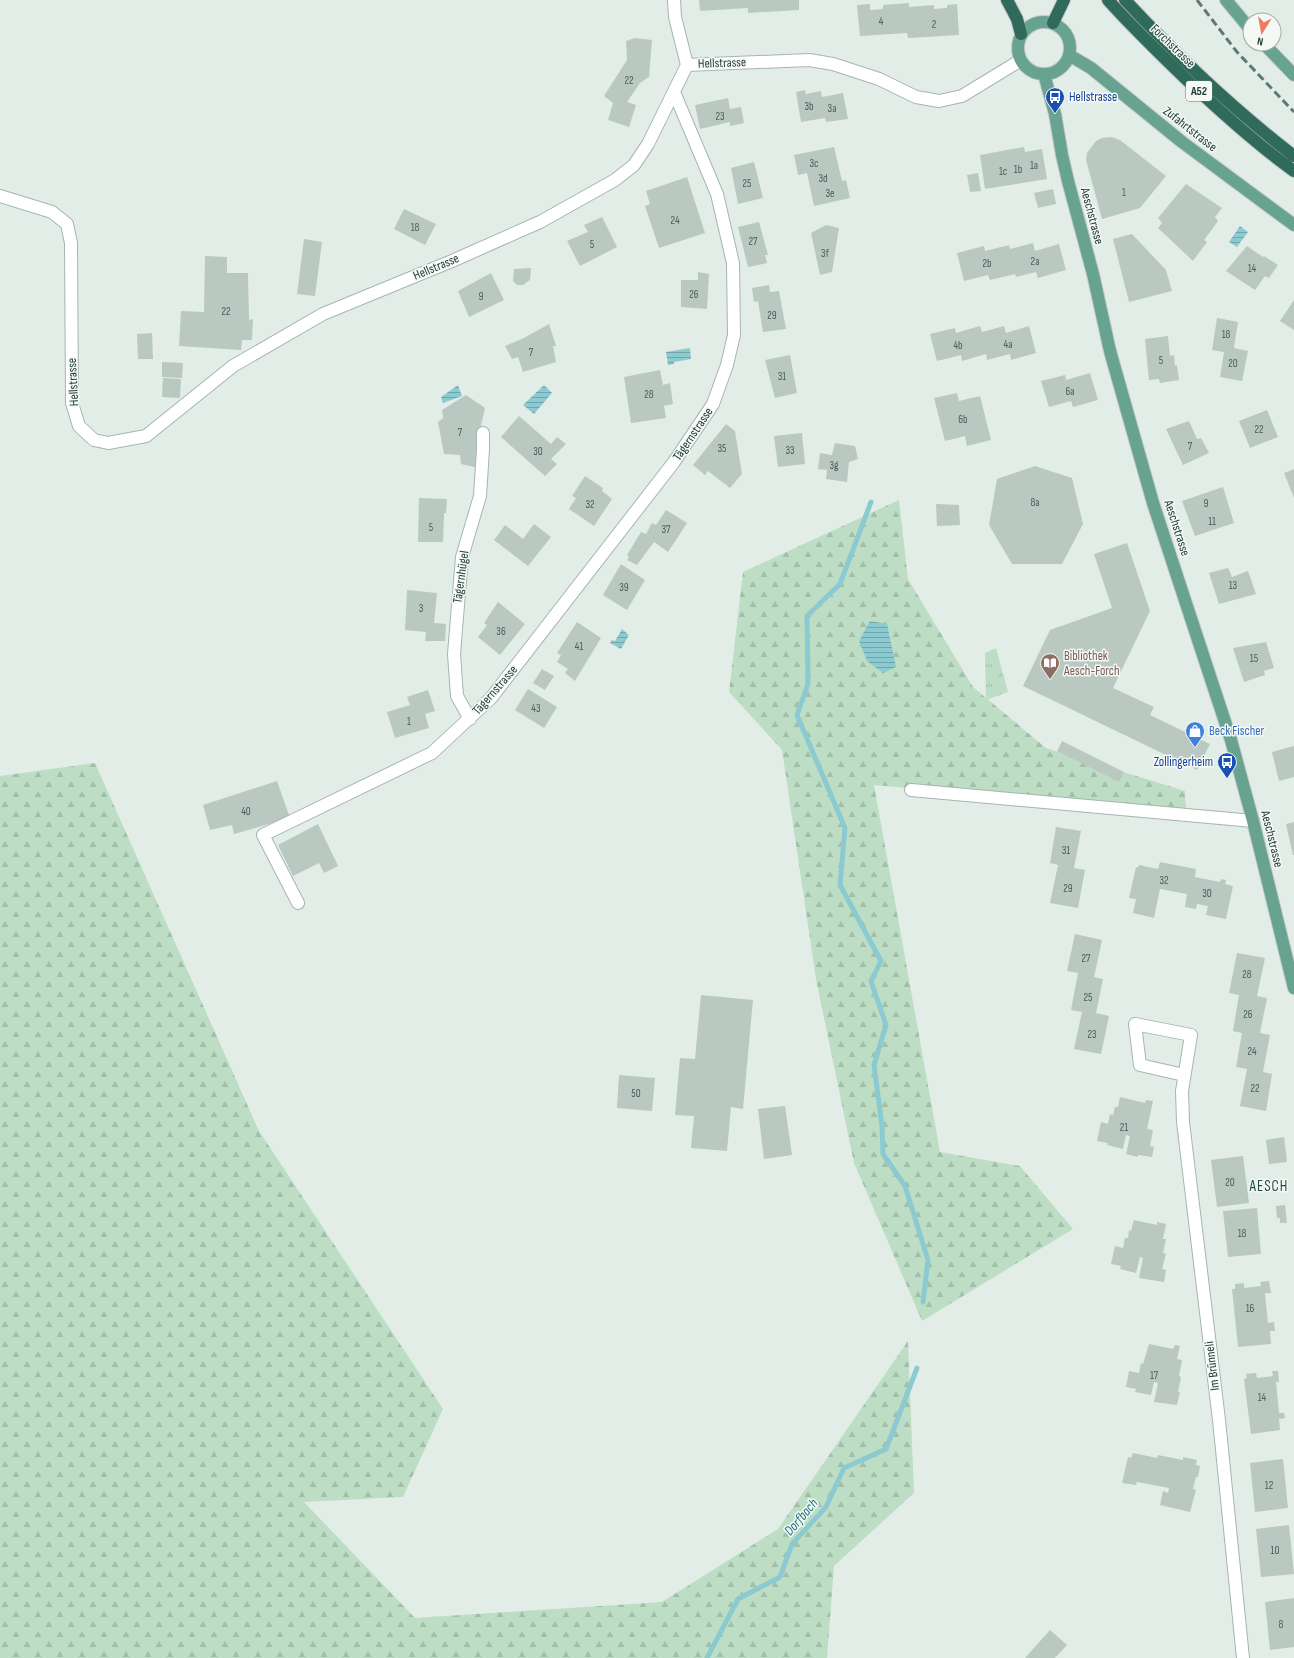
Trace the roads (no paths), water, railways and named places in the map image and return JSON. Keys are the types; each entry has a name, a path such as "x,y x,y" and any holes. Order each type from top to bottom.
{"highway":[{"path":"1007,0 1018,19 1021,34"},
{"path":"1053,23 1064,0"},
{"name":"Forchstrasse","path":"1125,0 1212,88 1245,117 1294,156"},
{"name":"Forchstrasse","path":"1110,2 1161,55 1208,100 1294,171"}],"main road":[{"path":"1226,0 1242,19"},
{"path":"1042,21 1053,23 1059,26 1067,36 1069,42 1069,54 1062,66 1051,72 1044,74 1033,72 1024,65 1021,60 1018,50 1021,34 1028,27 1037,22 1042,21"},
{"path":"1272,52 1294,75"},
{"name":"Zufahrtstrasse","path":"1069,54 1091,68 1182,142 1294,225"},
{"name":"Aeschstrasse","path":"1044,74 1055,114 1066,175 1093,274 1110,351 1153,502 1231,740 1253,821 1294,988"}],"street":[{"path":"674,0 675,17 688,65"},
{"name":"Hellstrasse","path":"0,196 52,212 67,224 71,243 72,403 79,426 94,440 108,443 146,436 233,366 323,314 452,261 540,222 615,180 634,165 648,144 688,65 809,60 817,61 833,64 879,79 916,97 939,101 962,96 1021,60"},
{"name":"Tägernstrasse","path":"298,903 263,836 432,753 470,719 491,698 674,462 713,404 727,365 734,335 733,263 717,194 674,92"},
{"name":"Tägernhügel","path":"470,719 457,696 454,654 462,557 480,496 483,433"},
{"path":"911,790 1253,821"},
{"name":"Im Brünneli","path":"1184,1075 1140,1065 1135,1024 1190,1035 1182,1091 1183,1122 1219,1420 1243,1658"}],"water":[{"path":"1240,226 1248,232 1237,247 1229,242"},
{"path":"690,348 691,359 674,362 674,364 668,365 666,352"},
{"path":"458,385 462,396 443,403 441,397"},
{"path":"544,385 552,393 534,414 523,405"},
{"path":"870,621 887,624 896,667 883,673 867,661 859,641"},
{"path":"622,629 629,635 621,649 610,643 612,640 615,641"}],"waterway":[{"path":"871,502 840,584 807,616 808,684 797,715 845,828 840,885 881,961 871,981 886,1025 874,1065 882,1126 883,1154 905,1186 928,1260 923,1302"},
{"name":"Dorfbach","path":"707,1658 738,1599 780,1577 792,1544 826,1507 844,1468 886,1449 917,1368"}],"railway":[{"path":"1197,0 1237,52 1294,112"}],"place":[{"name":"Hellstrasse","path":"1055,114"},
{"name":"Bibliothek Aesch-Forch","path":"1050,680"},
{"name":"Beck Fischer","path":"1195,748"},
{"name":"Zollingerheim","path":"1227,779"}],"district":[{"name":"AESCH","path":"1269,1186"}]}
